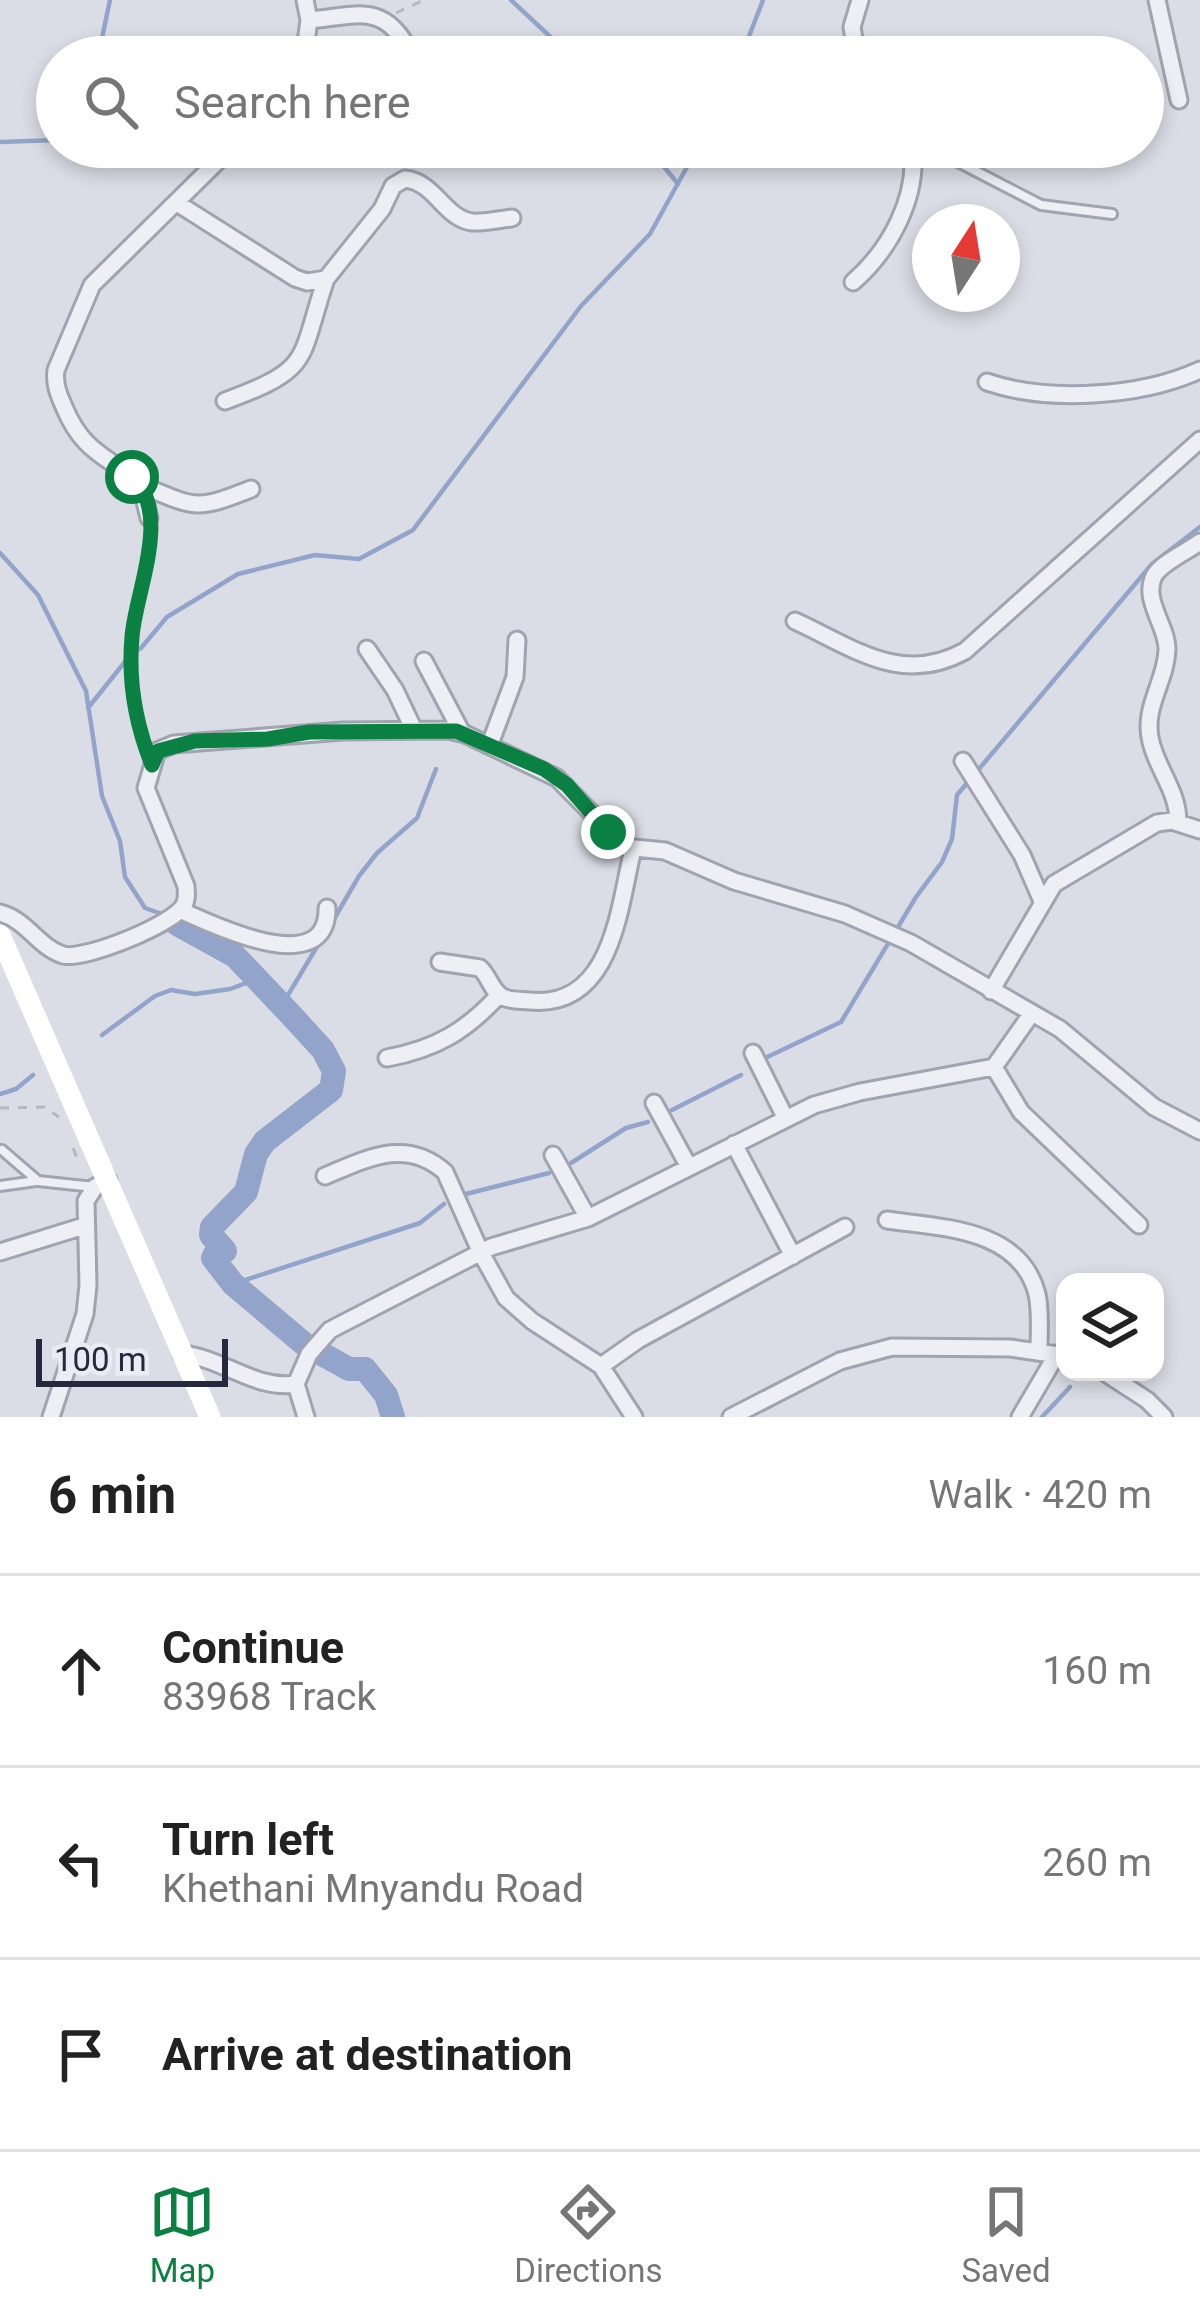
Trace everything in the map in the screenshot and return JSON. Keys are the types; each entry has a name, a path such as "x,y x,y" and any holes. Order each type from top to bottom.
{"main road":[{"path":"0,935 101,1184 210,1417"}],"street":[{"path":"305,0 307,36"},
{"path":"854,36 860,0"},
{"path":"1157,0 1179,100"},
{"path":"309,20 356,12 383,19 400,36"},
{"path":"211,168 92,285 55,382 79,437 141,485 193,507 211,506 251,489"},
{"path":"853,282 871,267 900,215 913,168"},
{"path":"225,401 271,383 296,365 326,279 382,209 393,186 405,179 430,188 459,218 474,222 512,218"},
{"path":"176,203 295,278 326,279"},
{"path":"988,382 1029,394 1056,395 1154,385 1200,370"},
{"path":"795,621 888,662 916,668 945,662 965,651 1200,440"},
{"path":"141,485 149,518"},
{"path":"1178,822 1173,791 1150,740 1150,706 1167,646 1154,603 1153,579 1200,542"},
{"path":"490,744 515,677 517,640"},
{"path":"367,650 395,690 414,730"},
{"path":"424,661 462,733"},
{"path":"0,914 18,919 50,949 68,957 143,932 180,910 186,902 185,886 146,788 158,751 195,741 414,730 462,733 544,769 567,785 617,842 665,851 734,880 886,930 1032,1013 1089,1050 1154,1107 1200,1131"},
{"path":"963,761 1022,855 1042,901"},
{"path":"992,991 1042,901 1063,877 1148,826 1178,822 1200,830"},
{"path":"440,962 480,968 500,995 549,1002 587,982 608,955 632,848"},
{"path":"180,910 236,934 293,945 319,935 327,908"},
{"path":"387,1058 428,1049 461,1032 500,995"},
{"path":"306,1417 296,1384 309,1354 330,1330 504,1242 588,1219 830,1099 994,1067 1032,1013"},
{"path":"753,1053 786,1119"},
{"path":"994,1067 1021,1112 1139,1225"},
{"path":"654,1102 689,1167"},
{"path":"734,1144 793,1256"},
{"path":"325,1177 393,1151 421,1157 445,1172 481,1253 514,1307 601,1366 634,1417"},
{"path":"553,1155 588,1219"},
{"path":"51,1417 85,1314 86,1201 101,1184"},
{"path":"887,1220 985,1238 1011,1252 1026,1269 1037,1295 1040,1350"},
{"path":"0,1252 84,1226"},
{"path":"601,1366 638,1340 845,1227"},
{"path":"731,1417 811,1374 869,1352 923,1346 1056,1354"},
{"path":"182,1354 207,1358 261,1382 296,1384"},
{"path":"1019,1417 1056,1362"},
{"path":"1118,1381 1164,1417"}],"lane":[{"path":"970,168 1041,205 1112,214"},
{"path":"2,1150 38,1181"},
{"path":"0,1186 38,1181 101,1184"}],"path":[{"path":"383,19 424,0"},
{"path":"149,518 150,546 132,653 136,726 152,765"},
{"path":"0,1108 44,1107 62,1121"},
{"path":"72,1144 76,1158"}],"waterway":[{"path":"102,36 110,0"},
{"path":"511,0 550,36"},
{"path":"749,36 763,0"},
{"path":"0,142 36,141"},
{"path":"665,168 678,184"},
{"path":"88,708 167,617 238,574 315,555 359,559 413,530 581,306 650,234 686,168"},
{"path":"763,1059 841,1022 942,862 952,839 957,795 1152,564 1200,527"},
{"path":"0,553 38,595 86,691 102,796 120,841 125,877 145,908 165,915"},
{"path":"327,931 377,853 417,818 436,769"},
{"path":"177,924 235,956 323,1050 334,1071 331,1090 265,1141 256,1154 246,1192 212,1227 211,1235 225,1251 216,1252 213,1258 233,1284 303,1343"},
{"path":"282,1005 321,940"},
{"path":"102,1035 155,996 171,990 195,994 257,979"},
{"path":"0,1094 16,1089 33,1075"},
{"path":"672,1110 741,1075"},
{"path":"571,1163 626,1128 648,1122"},
{"path":"462,1195 549,1173"},
{"path":"233,1284 420,1223 444,1204"},
{"path":"320,1353 349,1369 365,1369 386,1395 393,1417"},
{"path":"1042,1417 1070,1387"}],"route":[{"path":"132,477 141,485 149,518 150,546 132,653 136,726 152,765 158,751 195,741 268,739 309,732 456,731 544,769 567,785 608,832"}]}
